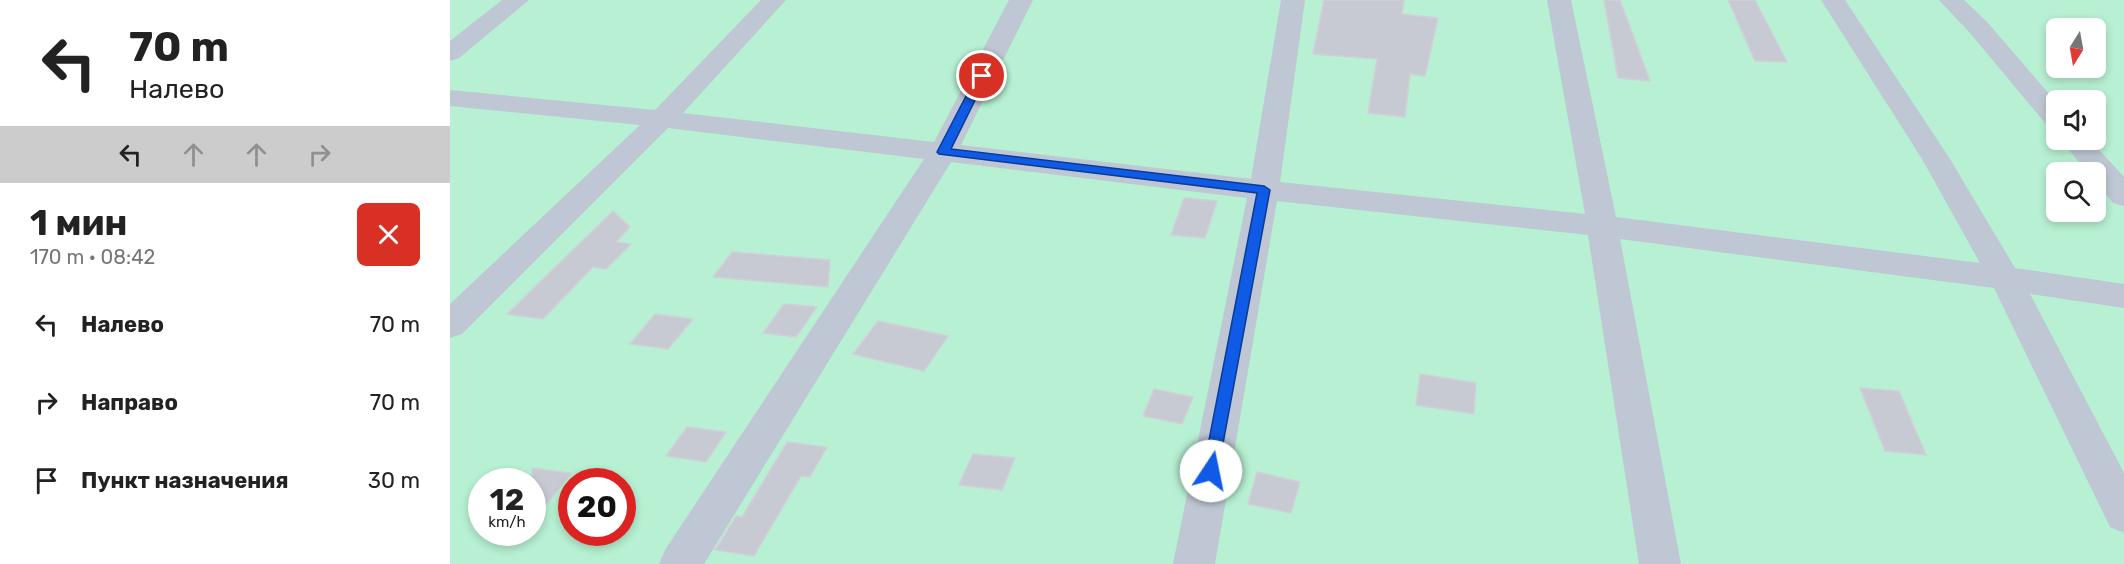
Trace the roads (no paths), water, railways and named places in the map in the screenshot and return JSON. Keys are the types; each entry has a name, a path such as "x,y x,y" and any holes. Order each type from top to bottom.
{"street":[{"path":"450,53 517,0"},
{"path":"450,325 662,119 774,0"},
{"path":"680,564 943,152 1021,0"},
{"path":"1194,564 1264,190 1293,0"},
{"path":"1559,0 1588,143 1600,226 1660,564"},
{"path":"1833,0 1936,159 2005,278 2124,514"},
{"path":"1951,0 1979,28 2046,106"},
{"path":"450,98 662,119 1264,190 1600,226 2005,278 2124,296"},
{"path":"2084,150 2124,196"}]}
